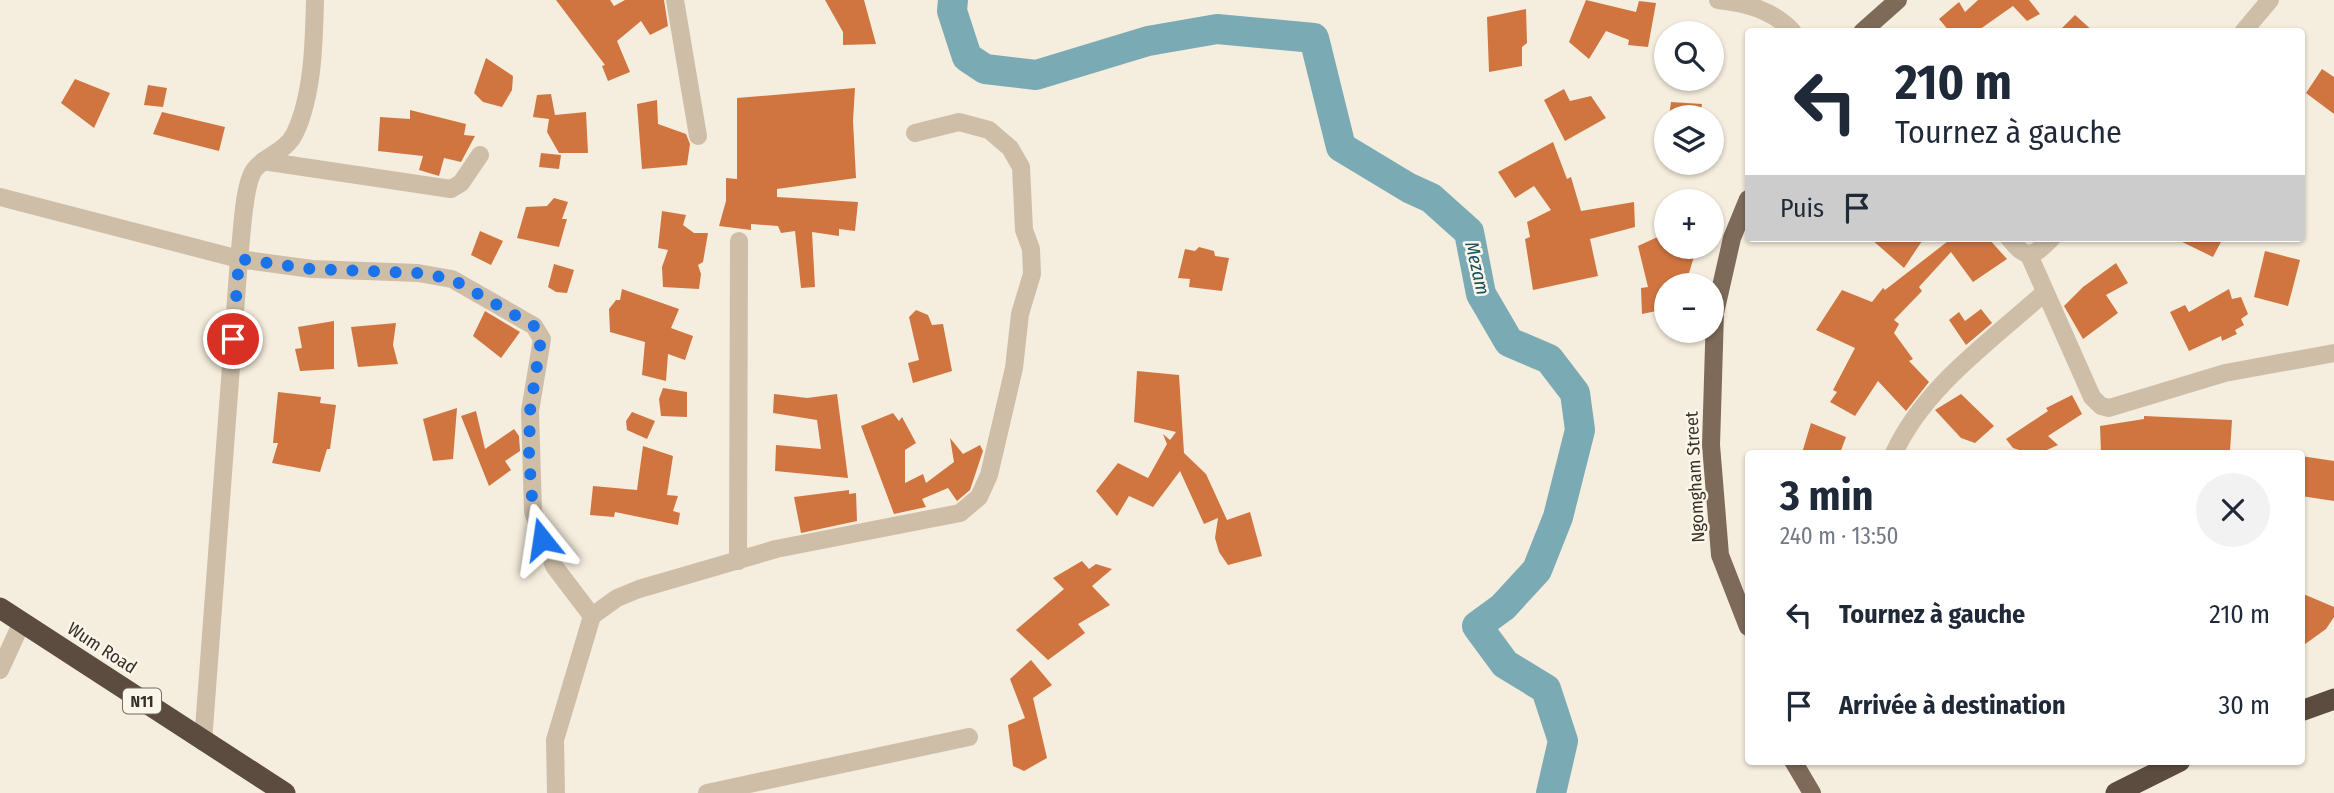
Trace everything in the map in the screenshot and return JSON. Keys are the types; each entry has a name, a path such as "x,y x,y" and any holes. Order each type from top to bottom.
{"highway":[{"name":"Wum Road","path":"0,608 281,792"},
{"path":"2305,710 2334,699"},
{"path":"2116,793 2172,765"}],"main road":[{"path":"1866,28 1898,0"},
{"name":"Ngomgham Street","path":"1745,206 1732,238 1715,313 1711,445 1720,555 1745,619"},
{"path":"1795,765 1812,793"}],"street":[{"path":"203,742 239,259 248,186 253,171 263,161 283,149 297,129 307,85 315,0"},
{"path":"675,0 698,136"},
{"path":"1718,0 1744,2 1771,14 1788,28"},
{"path":"2247,28 2270,0"},
{"path":"555,793 555,740 592,616 617,598 639,589 776,549 960,513 979,497 989,475 1014,368 1020,314 1032,274 1031,249 1024,230 1021,167 1010,148 989,130 959,122 915,133"},
{"path":"263,161 451,189 461,183 480,155"},
{"path":"0,197 239,259 312,269 418,273 452,279 534,326 541,339 530,411 533,512 554,566 592,616"},
{"path":"738,561 739,241"},
{"path":"2012,242 2020,252 2029,255 2037,253 2048,242"},
{"path":"2029,255 2092,397 2101,406 2109,408 2225,373 2334,353"},
{"path":"1895,450 1905,428 1928,397 2045,292"},
{"path":"0,670 22,622"},
{"path":"707,793 969,737"}],"building":[{"path":"556,0 610,0 614,6 625,0 664,0 668,26 650,35 641,21 617,41 630,72 608,81 602,66 605,65"},
{"path":"825,0 864,0 876,44 843,45 843,32"},
{"path":"1586,0 1636,12 1639,1 1656,3 1648,47 1628,45 1629,40 1606,31 1589,59 1569,42"},
{"path":"1978,0 2029,0 2040,14 2027,21 2013,6 1982,28 1947,28 1939,19 1959,2 1965,12"},
{"path":"1526,9 1527,43 1522,47 1522,66 1489,72 1487,17"},
{"path":"2075,15 2090,28 2062,28"},
{"path":"486,58 513,76 512,90 502,107 483,102 474,93"},
{"path":"2322,69 2334,77 2334,114 2306,93"},
{"path":"75,79 110,93 94,128 61,103"},
{"path":"148,85 167,88 163,107 144,105"},
{"path":"855,88 853,121 856,178 777,189 777,197 858,202 855,231 839,229 839,236 812,232 815,287 801,288 795,231 781,233 778,226 751,224 751,230 719,226 726,201 726,178 737,179 737,98"},
{"path":"1564,89 1570,101 1591,96 1606,118 1565,141 1544,100"},
{"path":"551,94 555,115 586,112 588,153 559,153 547,132 549,119 533,117 537,95"},
{"path":"657,100 658,124 686,134 690,144 687,165 642,169 637,104"},
{"path":"1671,102 1702,104 1702,105 1671,105"},
{"path":"410,110 466,124 464,135 475,136 461,162 444,158 439,176 419,170 423,156 378,151 380,117 410,119"},
{"path":"162,112 225,127 219,151 153,134"},
{"path":"1553,142 1567,179 1571,177 1581,211 1634,202 1635,227 1590,239 1598,276 1533,290 1525,239 1530,237 1527,222 1551,210 1534,186 1515,198 1498,172"},
{"path":"541,153 561,155 559,169 539,167"},
{"path":"554,198 568,202 562,219 567,219 559,247 517,238 526,207 547,206"},
{"path":"662,211 686,215 683,225 694,233 708,233 703,262 698,265 701,274 699,289 663,287 662,267 668,250 658,248"},
{"path":"480,231 503,241 491,265 471,255"},
{"path":"1654,239 1654,259 1693,259 1689,273 1654,273 1654,312 1642,314 1641,288 1648,287 1638,246"},
{"path":"1875,242 1921,242 1904,268"},
{"path":"1947,242 1992,242 2007,259 1973,282 1951,252 1919,287 1922,291 1894,320 1899,324 1894,333 1913,359 1909,361 1929,382 1906,411 1878,381 1855,416 1830,402 1837,392 1833,390 1855,348 1816,330 1842,290 1872,302 1883,288 1885,290"},
{"path":"2182,242 2221,242 2213,257"},
{"path":"1199,247 1214,251 1215,256 1229,258 1222,291 1189,287 1190,279 1178,278 1185,249 1195,251"},
{"path":"2265,251 2300,260 2288,306 2254,297"},
{"path":"2116,263 2128,283 2106,295 2118,313 2083,339 2064,306 2083,287"},
{"path":"554,264 574,270 567,293 556,292 548,287"},
{"path":"622,289 679,309 671,328 693,336 685,360 668,354 666,381 642,375 645,342 610,332 609,309 616,300 620,300"},
{"path":"2229,289 2232,299 2241,297 2248,314 2241,319 2244,325 2235,330 2237,334 2222,341 2221,336 2189,351 2170,312 2185,305 2189,312"},
{"path":"1981,309 1992,323 1966,345 1949,320 1959,312 1965,321"},
{"path":"916,310 928,315 932,325 943,324 952,371 913,383 908,363 919,360 909,317"},
{"path":"485,311 520,332 501,358 473,336"},
{"path":"334,321 334,369 300,371 295,349 302,348 298,327"},
{"path":"396,323 393,345 398,364 358,367 351,327"},
{"path":"1137,371 1179,375 1184,453 1206,474 1227,520 1250,512 1262,556 1228,565 1219,552 1215,538 1218,518 1204,524 1180,471 1153,507 1129,496 1117,516 1096,491 1118,463 1148,478 1167,444 1163,434 1170,440 1176,432 1134,422"},
{"path":"663,388 687,392 687,417 661,416 659,399"},
{"path":"278,392 321,397 320,403 336,405 330,449 327,449 320,472 272,463 278,443 273,443"},
{"path":"774,394 807,398 837,394 848,478 775,471 776,445 821,449 817,420 773,413"},
{"path":"1961,394 1994,426 1975,443 1961,438 1935,410"},
{"path":"2072,395 2082,414 2048,436 2058,445 2047,450 2013,448 2006,439 2048,411 2046,408"},
{"path":"457,408 453,459 433,461 423,419"},
{"path":"476,411 485,449 514,429 519,436 520,451 505,461 511,470 489,486 461,416"},
{"path":"632,412 655,421 647,439 627,430 626,421"},
{"path":"893,413 899,421 902,417 916,443 905,450 905,483 923,474 926,483 954,462 950,438 963,454 980,445 983,451 970,490 957,501 948,488 922,499 926,507 894,514 861,426"},
{"path":"2144,416 2232,420 2230,450 2101,450 2100,426 2144,419"},
{"path":"1811,423 1846,437 1841,450 1803,450"},
{"path":"643,446 673,456 667,495 678,496 673,511 680,513 678,525 615,512 614,517 590,515 593,486 637,490"},
{"path":"2305,457 2334,461 2334,501 2305,497"},
{"path":"849,490 849,494 856,493 857,521 801,533 794,497"},
{"path":"1082,561 1089,569 1096,564 1112,569 1092,586 1110,605 1078,624 1085,633 1048,660 1016,630 1064,589 1053,578"},
{"path":"2305,595 2334,607 2334,617 2326,629 2305,644"},
{"path":"1031,660 1052,685 1033,698 1047,758 1024,771 1013,766 1008,725 1025,718 1010,679"}],"waterway":[{"name":"Mezam","path":"953,0 952,11 967,57 985,69 1036,75 1148,41 1217,29 1314,38 1341,147 1409,188 1431,198 1469,232 1481,294 1509,342 1549,359 1575,393 1580,430 1558,517 1537,570 1503,607 1477,626 1505,664 1546,689 1563,741 1551,793"}],"route":[{"path":"233,339 239,259 312,269 418,273 452,279 510,310 534,326 541,339 530,411 529,456 533,512 542,539"}]}
